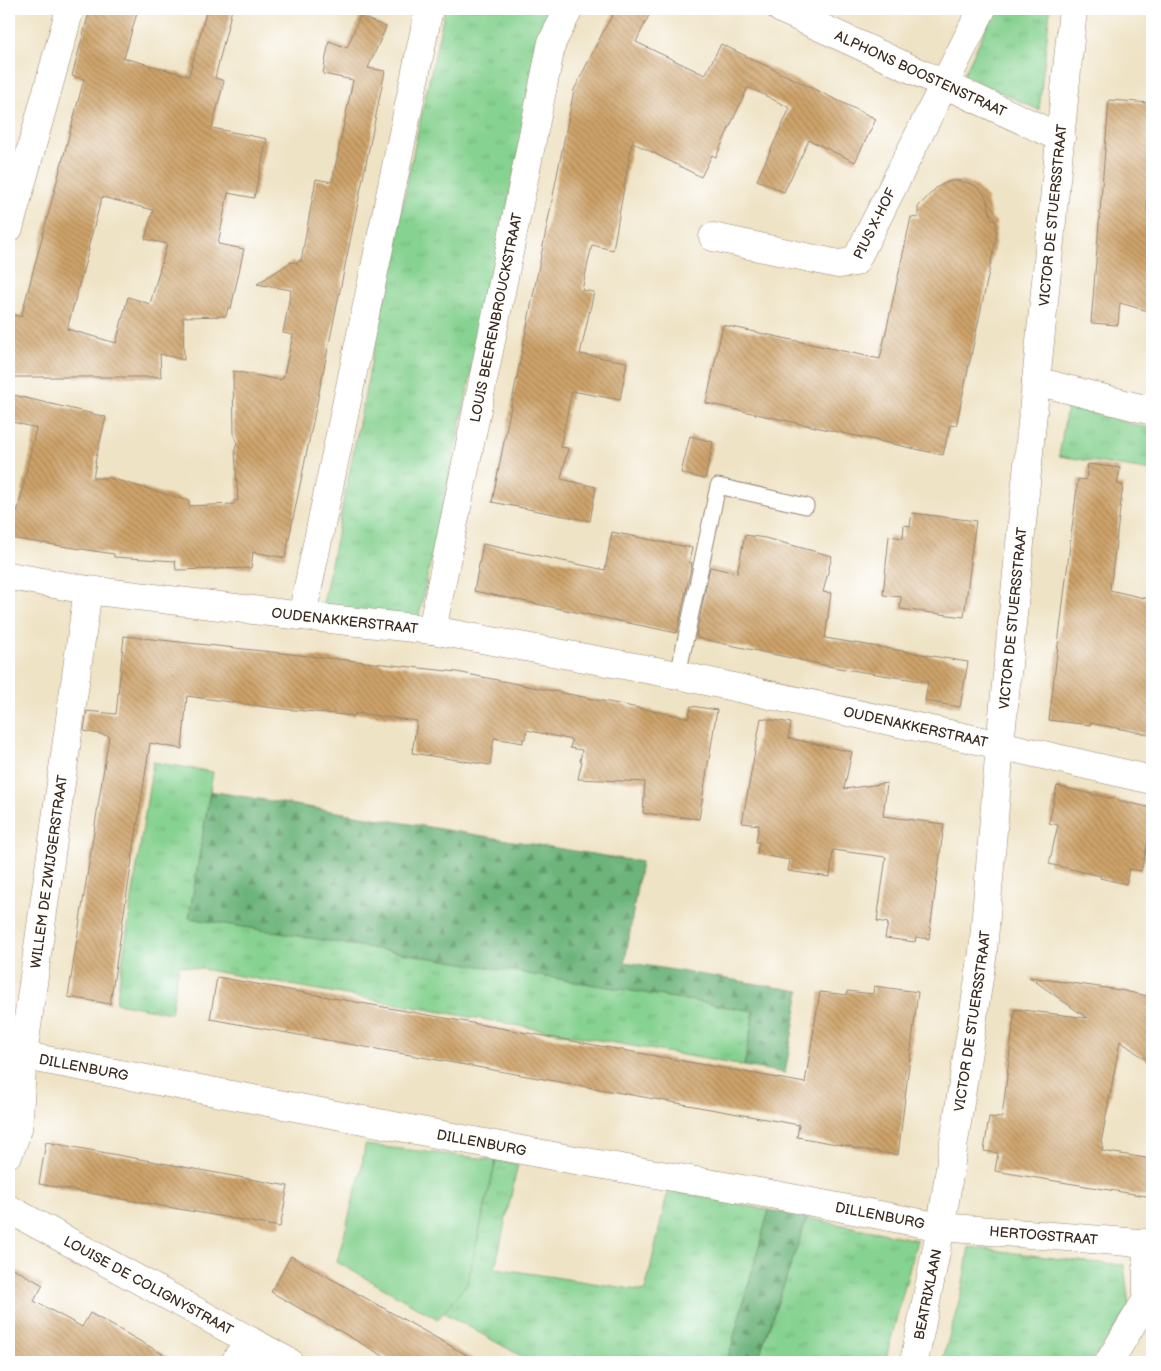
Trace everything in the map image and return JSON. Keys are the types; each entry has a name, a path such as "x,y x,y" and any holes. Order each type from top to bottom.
{"street":[{"path":"9,228 70,9"},
{"path":"302,616 429,9"},
{"name":"LOUIS BEERENBROUCKSTRAAT","path":"432,630 552,42 569,9"},
{"name":"ALPHONS BOOSTENSTRAAT","path":"781,9 1061,138"},
{"path":"944,83 982,9"},
{"name":"VICTOR DE STUERSSTRAAT","path":"941,1227 983,952 1000,745 1073,9"},
{"name":"PIUS X-HOF","path":"713,237 838,264 855,262 944,83"},
{"path":"1036,381 1152,411"},
{"name":"OUDENAKKERSTRAAT","path":"9,576 88,590 432,630 678,675 1152,780"},
{"name":"WILLEM DE ZWIJGERSTRAAT","path":"9,1153 18,1129 16,1054 88,590"},
{"name":"DILLENBURG","path":"16,1054 941,1227"},
{"name":"LOUISE DE COLIGNYSTRAAT","path":"9,1208 242,1351 289,1362"},
{"name":"HERTOGSTRAAT","path":"941,1227 1149,1243 1150,1299"},
{"name":"BEATRIXLAAN","path":"914,1362 941,1227"},
{"path":"1109,1362 1150,1299"}],"lane":[{"path":"678,675 718,486 806,506"}],"green space":[{"path":"445,9 558,9 526,121 417,624 322,609 413,153"},
{"path":"995,9 1050,9 1039,110 964,74"},
{"path":"1067,407 1152,429 1152,471 1059,456"},
{"path":"153,762 213,772 189,918 754,1011 744,1066 179,965 171,1013 116,1003"},
{"path":"210,791 641,862 625,962 800,991 785,1073 744,1066 754,1011 189,918"},
{"path":"365,1145 496,1160 467,1283 438,1319 337,1262 361,1170"},
{"path":"496,1160 518,1164 495,1268 645,1291 668,1190 769,1210 727,1362 532,1362 442,1312 467,1283"},
{"path":"769,1210 807,1218 757,1362 727,1362"},
{"path":"807,1218 917,1240 885,1362 757,1362"},
{"path":"969,1247 1124,1265 1129,1307 1092,1362 942,1362 961,1294"}],"building":[{"path":"90,9 138,9 124,58 189,76 207,9 232,9 215,78 224,81 212,128 267,139 254,198 228,193 218,244 244,249 231,308 228,308 226,316 183,317 184,360 160,354 161,377 9,377 9,313 21,317 84,79 72,76","holes":["102,197 153,210 145,239 167,244 150,304 128,297 116,343 67,329"]},
{"path":"616,9 652,9 636,42 705,75 721,44 876,119 855,162 809,140 784,192 757,180 790,108 748,87 716,157 712,155 701,177 632,142 613,250 592,245 582,290 594,292 580,354 627,362 620,400 572,391 560,447 568,448 561,479 596,487 590,521 492,502 574,90"},
{"path":"360,16 386,27 368,68 385,71 285,558 253,552 251,568 176,570 175,561 114,557 114,554 9,538 9,508 18,510 36,428 9,421 9,394 106,417 93,478 110,478 189,501 189,506 234,504 234,500 238,501 233,371 283,379 293,335 283,333 291,290 257,284 291,262 297,263 301,261 316,179 332,182 353,80 323,74 329,41 347,48"},
{"path":"1109,100 1152,103 1152,155 1149,155 1147,213 1152,213 1152,312 1120,303 1118,325 1091,323"},
{"path":"951,181 968,183 976,186 982,192 987,199 992,220 996,221 996,239 956,426 950,425 943,455 706,403 723,325 880,359 911,217 918,218 918,207 936,188"},
{"path":"690,436 713,442 705,479 681,473"},
{"path":"1088,464 1120,468 1117,484 1123,485 1110,590 1152,600 1152,735 1090,723 1090,725 1049,720 1078,479 1086,480"},
{"path":"912,513 976,521 964,617 900,609 901,597 883,595 889,536 903,538 904,525 910,526"},
{"path":"612,532 692,548 689,562 692,563 677,633 474,591 483,544 605,570"},
{"path":"745,535 765,538 832,556 823,592 831,593 825,638 968,662 960,707 925,701 928,682 838,668 697,638 710,567 737,573"},
{"path":"124,636 457,672 689,718 691,706 717,710 699,819 643,813 645,782 578,779 582,761 580,761 582,750 570,748 572,740 527,730 523,743 494,738 490,765 412,753 417,721 355,713 355,716 274,708 187,696 182,749 150,743 110,1004 68,997 109,736 84,731 87,711 116,714"},
{"path":"761,718 791,723 788,738 852,752 844,789 887,783 883,816 944,824 929,939 916,937 915,942 885,938 888,923 877,921 886,857 833,850 830,877 788,871 790,860 757,854 759,842 756,842 759,825 742,823"},
{"path":"1057,786 1152,808 1152,845 1148,843 1141,871 1129,869 1126,884 1049,864 1058,825 1049,823"},
{"path":"217,977 805,1083 820,992 847,995 847,991 873,994 874,986 918,992 898,1155 797,1137 799,1125 210,1019"},
{"path":"1029,977 1120,990 1152,997 1152,1064 1120,1041 1101,1143 1103,1143 1102,1151 1152,1159 1152,1197 995,1171 998,1153 984,1151 989,1117 1002,1118 1015,1009 1087,1018"},
{"path":"46,1142 288,1186 280,1227 39,1184"},
{"path":"291,1256 479,1362 394,1362 271,1292"},
{"path":"9,1266 43,1285 34,1301 82,1327 90,1313 177,1362 9,1362"}]}
